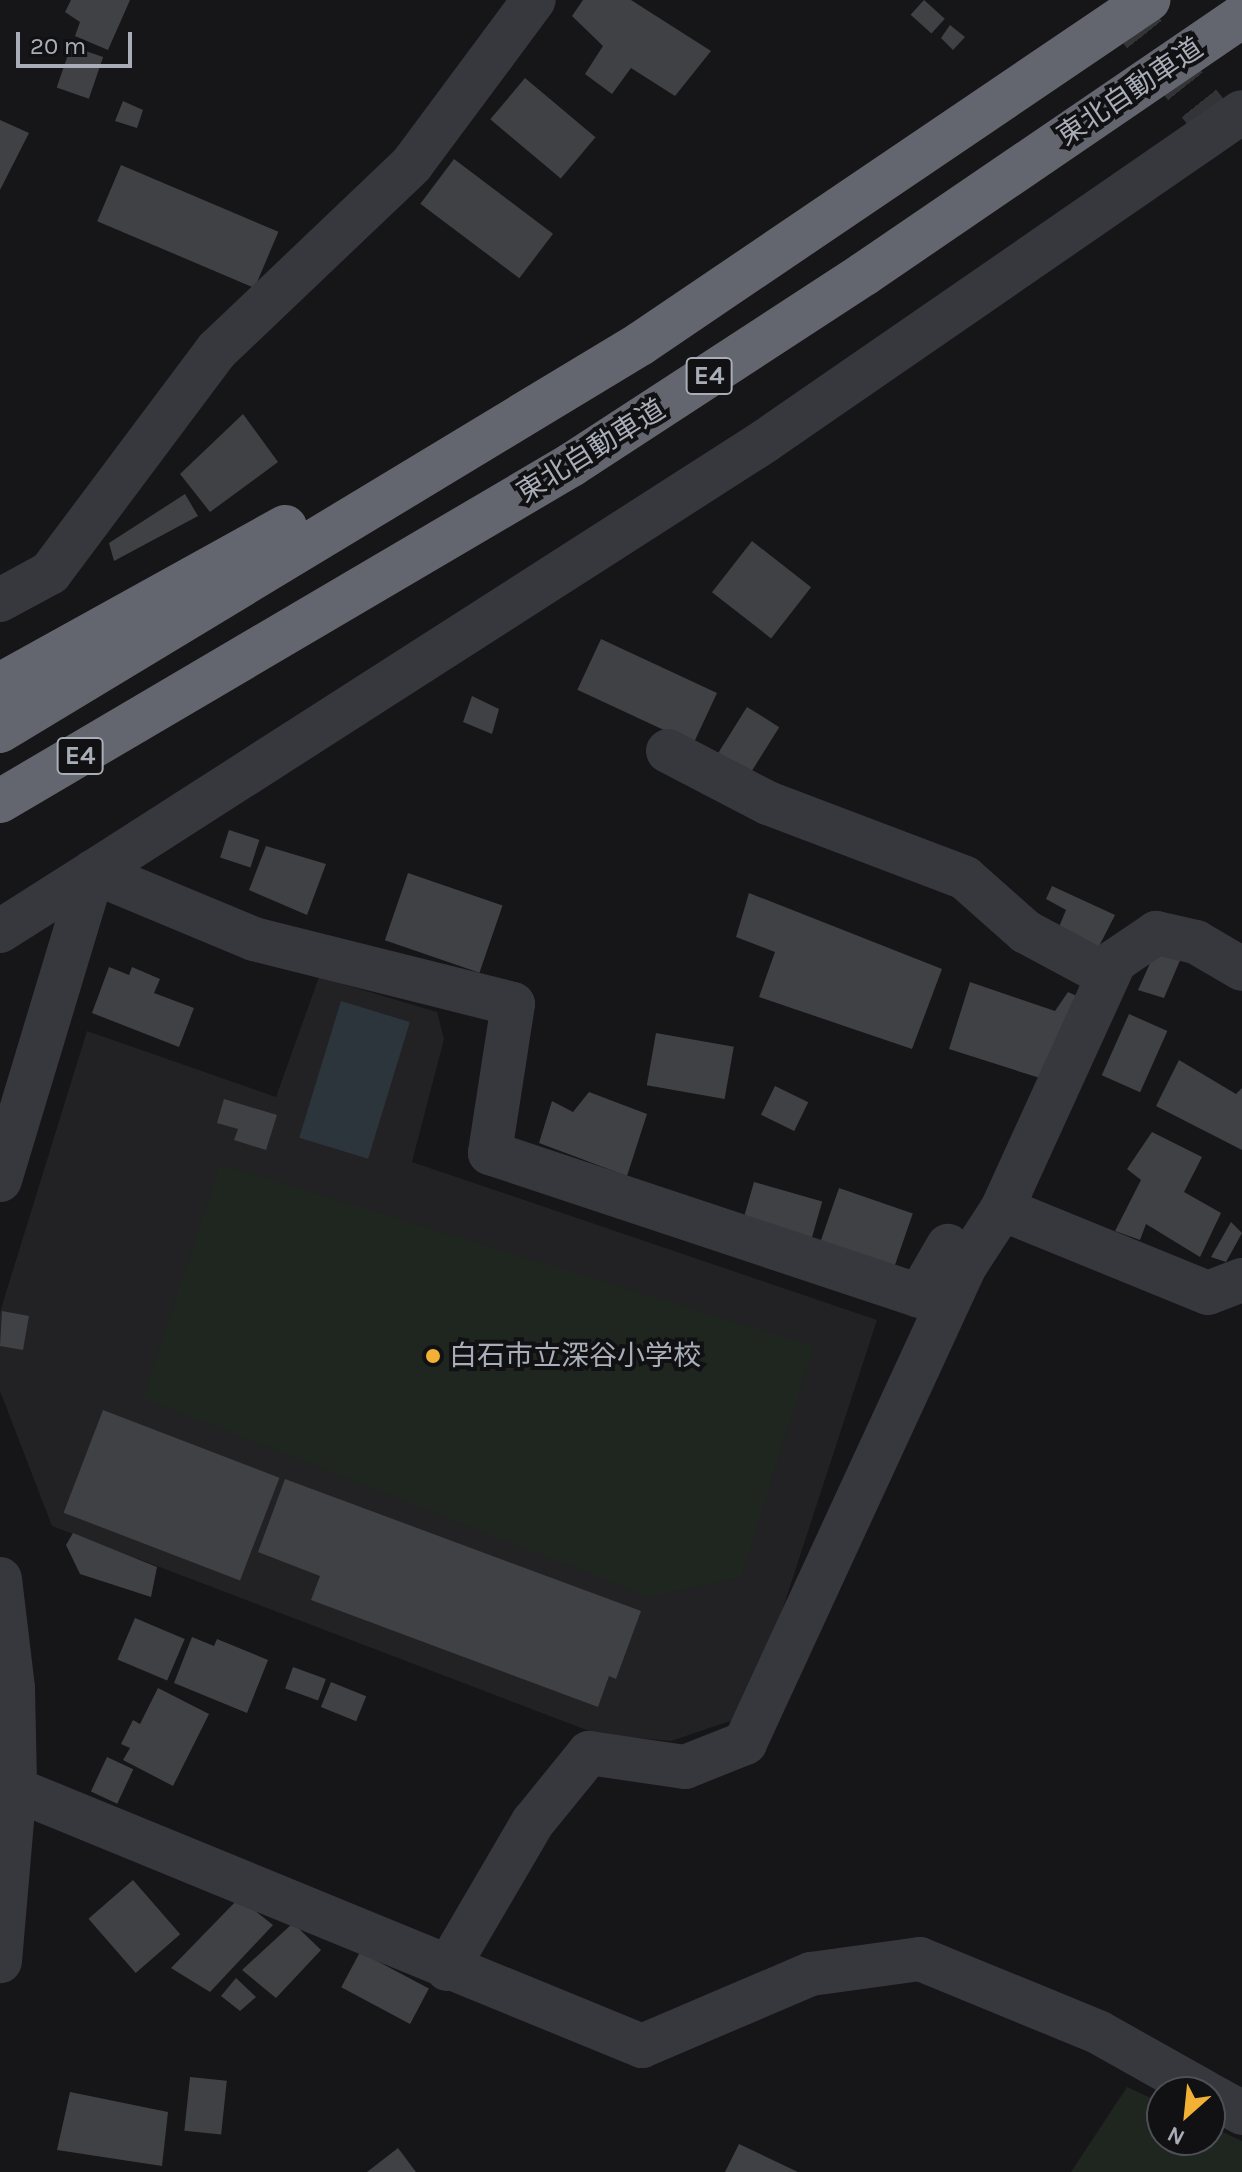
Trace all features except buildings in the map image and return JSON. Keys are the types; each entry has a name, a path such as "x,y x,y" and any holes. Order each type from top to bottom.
{"highway":[{"name":"E4","path":"0,731 653,335 1148,0"},
{"name":"東北自動車道","path":"0,801 160,711 656,411 1242,16"},
{"path":"0,685 322,507 530,411"},
{"path":"0,831 160,711"}],"street":[{"path":"0,600 50,573 217,350 412,164 534,0"},
{"path":"0,931 765,441 1228,121"},
{"path":"668,751 768,803 965,878 1026,932 1108,976"},
{"path":"0,1180 93,872"},
{"path":"93,872 254,939 513,1004 490,1153 919,1296 962,1222 993,1224 1208,1293 1242,1280"},
{"path":"447,1969 533,1822 589,1753 685,1767 745,1743 965,1266 993,1224 1115,961 1156,933 1196,942 1242,969"},
{"path":"0,1579 13,1688 0,1961"},
{"path":"8,1784 447,1969 642,2046 811,1974 920,1959 1098,2032 1177,2076"}],"shaded area":[{"name":"白石市立深谷小学校","path":"319,977 437,1012 444,1039 412,1162 877,1320 748,1715 671,1741 597,1734 52,1526 0,1391 0,1312 87,1031 276,1097"},
{"path":"341,1001 410,1022 368,1159 299,1138"},
{"path":"220,1164 814,1346 741,1577 648,1597 143,1398"},
{"path":"1127,2087 1146,2096 1146,2156 1226,2156 1226,2134 1242,2141 1242,2172 1071,2172"}],"tunnel":[{"path":"1117,0 1209,116"}],"place":[{"name":"白石市立深谷小学校","path":"433,1356"}]}
